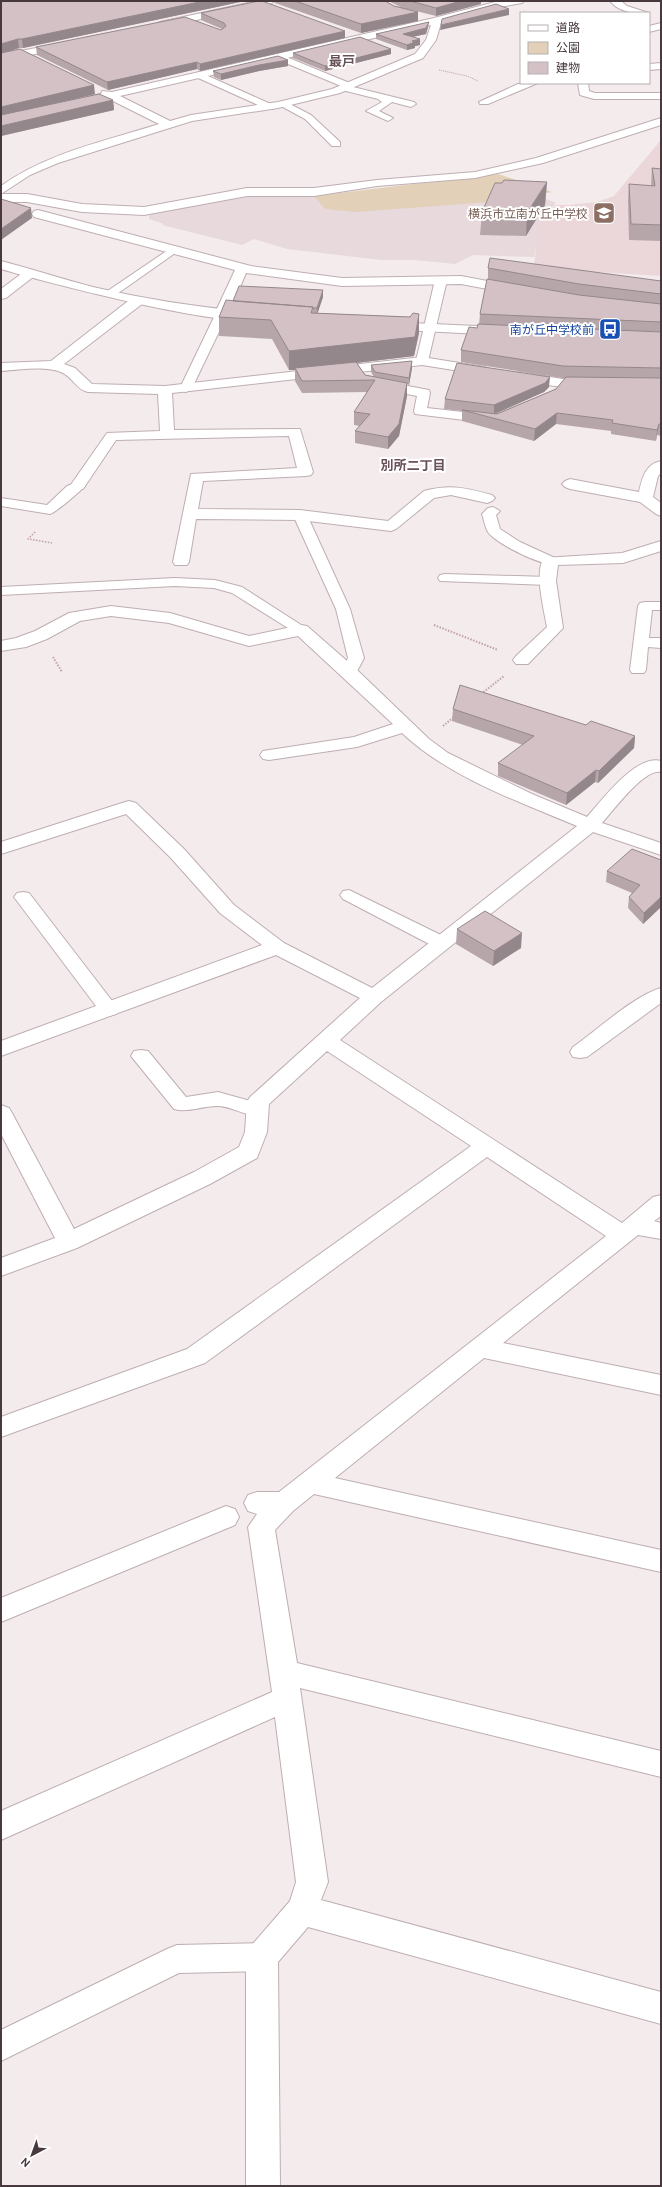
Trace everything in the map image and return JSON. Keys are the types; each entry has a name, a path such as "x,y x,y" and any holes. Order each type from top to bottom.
{"street":[{"path":"67,106 436,21 464,12 519,1"},
{"path":"616,1 624,8 640,12"},
{"path":"147,27 266,3"},
{"path":"650,14 661,17"},
{"path":"413,15 436,21"},
{"path":"186,19 205,27"},
{"path":"1,191 26,173 54,161 167,124 191,118 270,107 347,87 415,58 427,48 436,27 436,21"},
{"path":"650,29 661,26"},
{"path":"339,31 381,46"},
{"path":"1,58 78,42"},
{"path":"7,46 37,60"},
{"path":"401,53 415,58"},
{"path":"650,66 661,66"},
{"path":"484,102 529,84"},
{"path":"583,84 584,93 594,96 661,96"},
{"path":"97,89 167,124"},
{"path":"1,198 27,198 82,208 144,210 168,208 247,192 314,192 377,183 474,174 539,161 661,122"},
{"path":"1,207 39,214 242,268 342,282 441,280 483,282 524,292"},
{"path":"1,265 24,278 110,294 137,301 266,318"},
{"path":"222,313 242,268"},
{"path":"1,282 24,278"},
{"path":"1,294 24,278"},
{"path":"54,365 137,301"},
{"path":"374,325 509,331"},
{"path":"1,367 54,365 70,371 88,388 165,390 365,376 422,361 562,383 608,383"},
{"path":"165,390 167,435"},
{"path":"78,486 112,436 295,432 306,472 196,477 191,514 181,562"},
{"path":"645,498 651,474 661,465"},
{"path":"570,484 645,498 661,511"},
{"path":"191,514 300,514 391,526 428,494 451,490 490,504"},
{"path":"522,660 555,628 548,581 550,562 623,558 661,546"},
{"path":"1,646 20,643 41,635 75,617 111,611 170,618 249,641 301,630 349,672 423,743 474,773 590,825 661,849"},
{"path":"269,755 357,742 406,726"},
{"path":"1,1267 69,1242 202,1178 249,1152 256,1132 258,1102 374,997 590,825 635,775 657,765 661,767"},
{"path":"1,848 129,807 177,854 227,909 277,946 374,997"},
{"path":"1,1049 109,1010 277,946"},
{"path":"326,1040 485,1147 628,1231 661,1231"},
{"path":"1,1113 69,1242"},
{"path":"1,1428 196,1356 485,1147"},
{"path":"263,2186 262,1957 302,1910 312,1882 286,1685 261,1527 284,1503 628,1231 661,1203"},
{"path":"479,1348 661,1385"},
{"path":"311,1483 661,1561"},
{"path":"257,1503 284,1503"},
{"path":"1,1610 226,1517"},
{"path":"1,1826 286,1685 661,1764"},
{"path":"302,1910 661,2008"}],"lane":[{"path":"279,57 347,87 382,98 411,104"},
{"path":"199,75 270,107"},
{"path":"382,98 388,101 387,103 371,111 388,118"},
{"path":"284,104 312,120 336,144"},
{"path":"110,294 174,249"},
{"path":"422,361 441,280"},
{"path":"186,388 222,313"},
{"path":"365,376 424,393 420,411 496,420 503,417"},
{"path":"550,396 562,383"},
{"path":"1,502 50,510 72,489 78,486"},
{"path":"490,504 489,514 494,531 515,545 550,562"},
{"path":"300,514 343,609 356,658 349,672"},
{"path":"445,578 548,581"},
{"path":"1,591 175,582 215,584 237,590 301,630"},
{"path":"638,670 645,606 661,606"},
{"path":"642,642 661,643"},
{"path":"349,895 442,943"},
{"path":"23,896 109,1010"},
{"path":"580,1052 633,1012 661,994"},
{"path":"141,1056 181,1104 218,1099 258,1110"},
{"path":"1,2046 177,1959 262,1957"}],"path":[{"path":"415,58 432,68 467,76 483,84"},
{"path":"434,625 522,660 475,699"},
{"path":"423,743 458,714"}],"shaded area":[{"name":"横浜市立南が丘中学校","path":"661,140 661,276 534,268 538,227 541,221 556,205 597,202 614,196"},
{"path":"537,195 556,203 541,221 534,257 473,255 455,264 415,260 382,260 287,249 254,239 242,245 162,225 164,224 149,219 149,214 229,198 251,196"}],"green space":[{"path":"498,174 552,192 504,201 356,212 325,209 314,196"}],"building":[{"path":"1,1 204,1 18,39 1,44"},
{"path":"259,1 345,31 200,64 197,62 107,82 36,47 185,17 221,30 226,26 224,23 201,13"},
{"path":"295,1 385,1 394,6 418,12 361,24"},
{"path":"410,1 461,1 436,8"},
{"path":"496,4 509,9 441,25 442,19"},
{"path":"429,22 426,28 403,34 420,39 412,41 415,42 407,45 376,34"},
{"path":"360,37 391,49 325,66 293,53"},
{"path":"20,49 94,85 1,107 1,53"},
{"path":"278,56 288,60 221,74 213,71"},
{"path":"99,94 113,100 1,126 1,115"},
{"path":"652,168 661,169 661,225 631,224 629,184 655,186"},
{"path":"504,180 547,182 527,213 482,212 495,183 502,183"},
{"path":"1,199 31,208 1,229"},
{"path":"490,258 661,281 661,294 579,284 488,268"},
{"path":"487,279 579,295 661,304 661,322 480,314"},
{"path":"239,286 323,290 317,308 313,308 233,301"},
{"path":"226,300 313,307 311,313 410,317 413,313 419,314 415,337 289,351 271,320 219,317"},
{"path":"478,324 661,332 661,368 563,366 461,350 469,327 477,328"},
{"path":"412,361 409,378 375,372 371,365"},
{"path":"356,362 365,375 407,383 399,424 388,437 355,431 370,414 354,412 375,380 302,381 295,368"},
{"path":"457,363 550,377 545,383 494,405 445,399"},
{"path":"566,377 661,378 661,424 659,424 657,430 612,423 613,420 557,413 535,429 462,410 497,414 556,389"},
{"path":"460,685 586,725 591,721 635,736 599,771 596,770 567,793 498,763 534,736 453,709"},
{"path":"632,849 661,860 661,897 644,913 629,897 640,885 607,871"},
{"path":"485,911 522,933 494,951 457,929"}],"place":[{"name":"横浜市立南が丘中学校","path":"604,213"},
{"name":"南が丘中学校前","path":"610,329"}],"district":[{"name":"最戸","path":"342,61"},
{"name":"別所二丁目","path":"413,465"}]}
